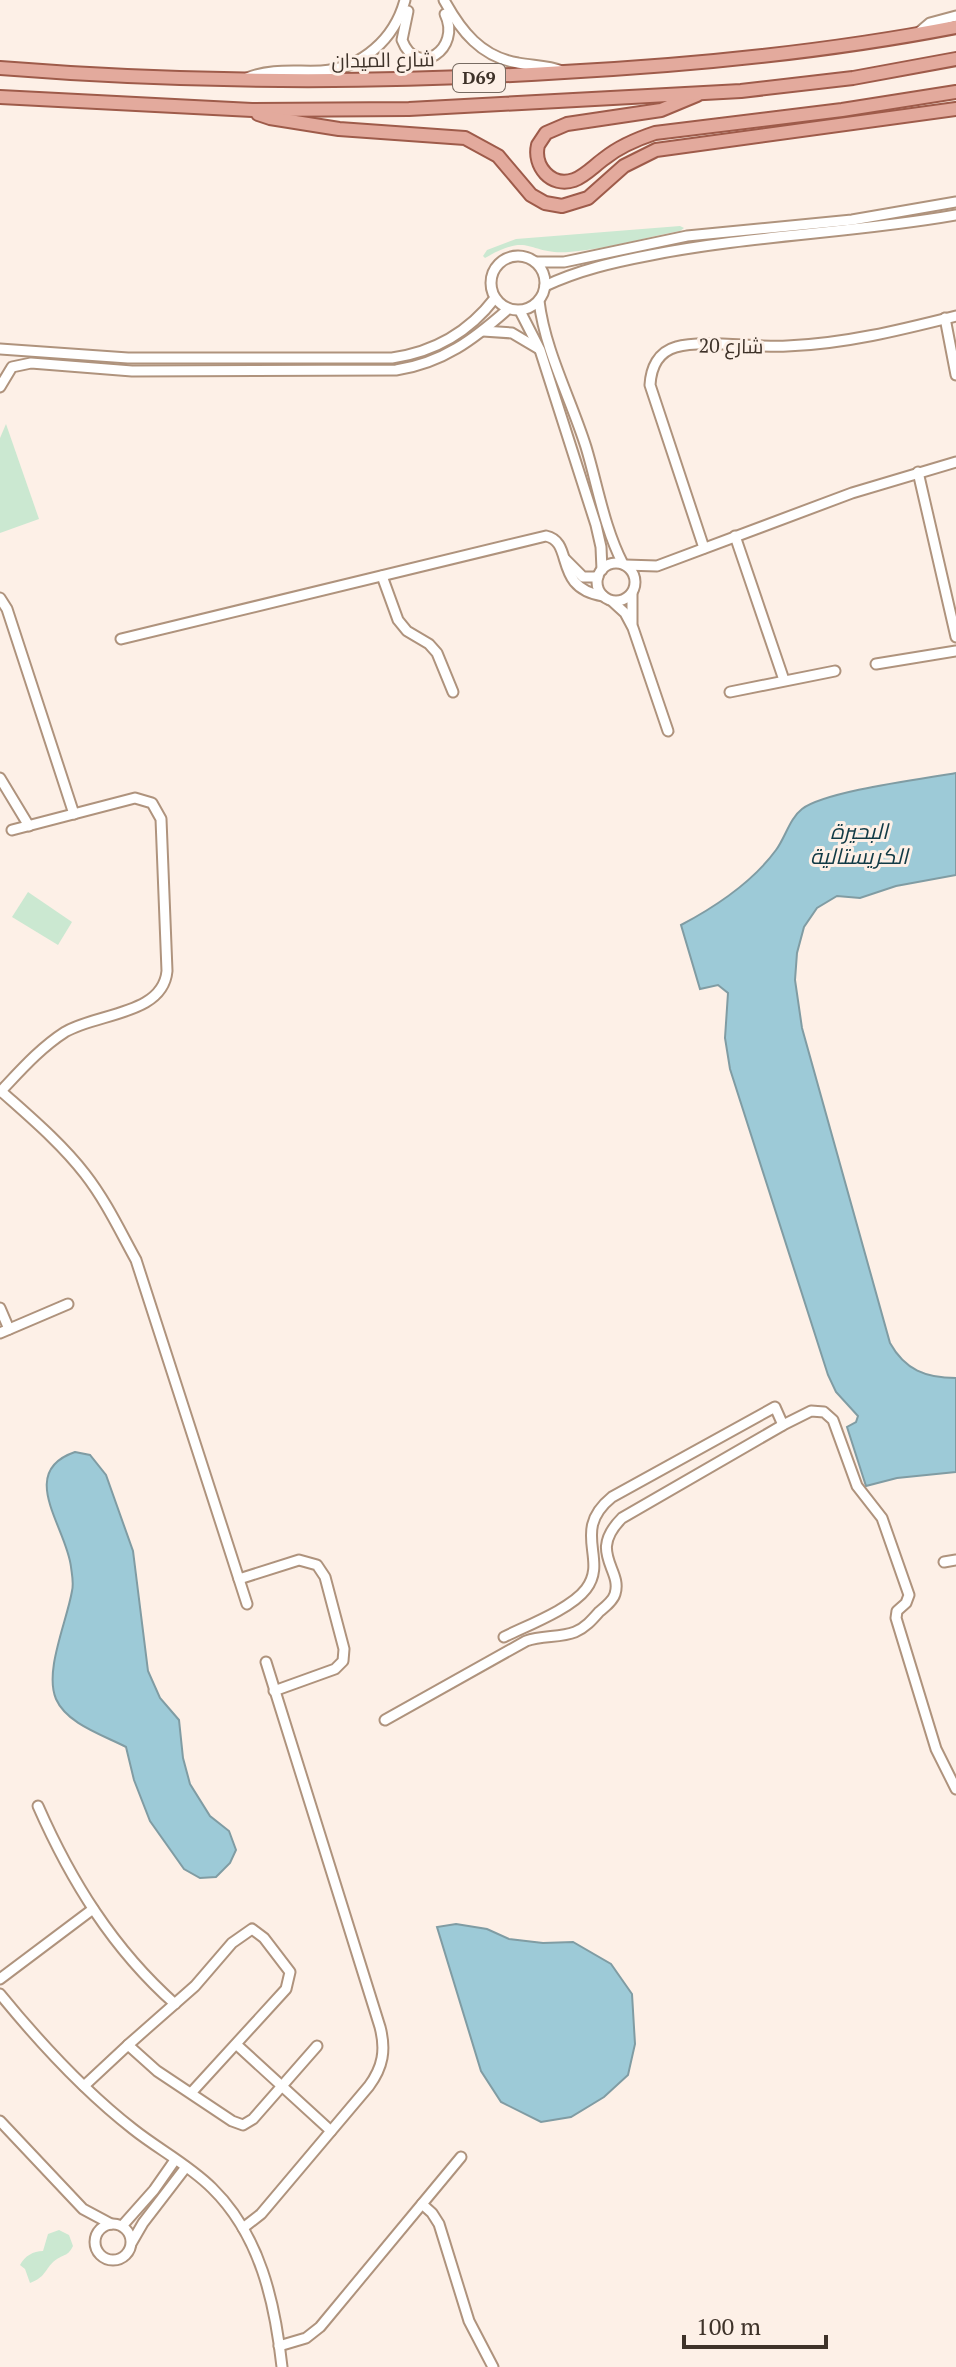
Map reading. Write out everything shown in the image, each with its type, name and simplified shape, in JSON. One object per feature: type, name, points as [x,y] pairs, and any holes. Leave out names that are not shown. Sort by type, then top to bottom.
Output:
[{"type":"main road","name":"شارع الميدان","points":[[0,68],[242,80],[383,81],[725,61],[956,27]]},
{"type":"main road","name":"D69","points":[[0,97],[252,110],[409,109],[700,93],[853,78],[956,59]]},
{"type":"main road","points":[[700,93],[661,110],[552,129],[538,145],[538,163],[549,177],[567,182],[579,178],[629,142],[655,133],[842,110],[956,92]]},
{"type":"main road","points":[[252,110],[270,118],[339,129],[465,138],[498,156],[531,195],[545,203],[562,206],[588,198],[624,166],[656,150],[956,109]]},
{"type":"street","points":[[406,0],[409,9],[402,40],[410,54],[425,58],[439,53],[450,34],[442,0]]},
{"type":"street","points":[[242,80],[271,71],[322,71],[354,62],[387,36],[406,0]]},
{"type":"street","points":[[442,0],[467,37],[490,54],[517,63],[565,72]]},
{"type":"street","points":[[916,35],[923,26],[956,16]]},
{"type":"street","points":[[536,262],[542,271],[545,286],[539,301],[520,311],[508,309],[495,298],[491,281],[498,265],[508,258],[519,256],[536,262],[564,262],[687,236],[852,220],[956,202]]},
{"type":"street","points":[[545,286],[586,269],[677,250],[760,238],[912,223],[956,215]]},
{"type":"street","points":[[0,349],[128,358],[392,358],[425,351],[452,338],[473,323],[495,298]]},
{"type":"street","points":[[539,301],[609,533],[624,565],[632,572],[633,628]]},
{"type":"street","points":[[0,387],[12,367],[31,363],[141,371],[396,370],[436,360],[461,348],[508,309]]},
{"type":"street","points":[[520,311],[540,350],[599,536],[598,589],[603,596]]},
{"type":"street","points":[[951,317],[956,375]]},
{"type":"street","name":"شارع 20","points":[[704,548],[652,393],[653,368],[662,354],[678,346],[782,347],[840,342],[951,317]]},
{"type":"street","points":[[483,331],[512,333],[540,350]]},
{"type":"street","points":[[572,451],[585,446]]},
{"type":"street","points":[[565,559],[583,577],[600,573],[612,564],[657,566],[822,503],[956,462]]},
{"type":"street","points":[[918,472],[956,637]]},
{"type":"street","points":[[121,639],[546,536],[557,540],[566,570],[576,585],[603,596],[625,613],[668,731]]},
{"type":"street","points":[[735,536],[784,680]]},
{"type":"street","points":[[613,602],[624,600],[657,566]]},
{"type":"street","points":[[382,576],[398,620],[407,631],[429,644],[437,653],[453,692]]},
{"type":"street","points":[[0,598],[7,609],[74,814]]},
{"type":"street","points":[[876,664],[956,651]]},
{"type":"street","points":[[730,692],[835,671]]},
{"type":"street","points":[[0,778],[29,826]]},
{"type":"street","points":[[12,830],[135,798],[148,801],[158,810],[161,819],[167,977],[159,993],[150,1001],[83,1023],[58,1037],[0,1092],[53,1138],[86,1175],[136,1260],[247,1604]]},
{"type":"street","points":[[0,1308],[4,1331],[68,1304]]},
{"type":"street","points":[[504,1637],[571,1602],[587,1588],[594,1568],[591,1526],[601,1506],[612,1497],[775,1407],[783,1425]]},
{"type":"street","points":[[385,1720],[526,1641],[568,1634],[583,1628],[612,1600],[615,1593],[616,1585],[607,1561],[606,1548],[617,1523],[783,1425],[811,1411],[824,1412],[836,1426],[857,1486],[882,1518],[909,1593],[908,1601],[897,1611],[896,1618],[936,1749],[956,1789]]},
{"type":"street","points":[[239,1579],[304,1560],[317,1565],[325,1577],[344,1649],[343,1661],[335,1669],[274,1691]]},
{"type":"street","points":[[944,1562],[956,1560]]},
{"type":"street","points":[[243,2228],[261,2214],[377,2076],[384,2052],[383,2039],[266,1662]]},
{"type":"street","points":[[38,1806],[63,1859],[93,1909],[147,1979],[175,2004]]},
{"type":"street","points":[[0,1979],[93,1909]]},
{"type":"street","points":[[84,2086],[195,1986],[232,1943],[252,1929],[264,1938],[290,1972],[286,1989],[191,2093]]},
{"type":"street","points":[[0,1994],[84,2086],[133,2130],[211,2187],[243,2228],[266,2281],[282,2367]]},
{"type":"street","points":[[128,2045],[157,2071],[232,2121],[243,2125],[253,2119],[317,2046]]},
{"type":"street","points":[[237,2045],[331,2131]]},
{"type":"street","points":[[0,2121],[83,2209],[129,2233],[131,2242]]},
{"type":"street","points":[[279,2346],[301,2340],[320,2327],[461,2157]]},
{"type":"street","points":[[96,2241],[99,2232],[116,2225],[154,2190],[175,2160]]},
{"type":"street","points":[[83,2209],[100,2254],[113,2260],[126,2255],[131,2242],[186,2167]]},
{"type":"street","points":[[154,2190],[163,2197]]},
{"type":"street","points":[[422,2204],[439,2224],[469,2321],[493,2367]]},
{"type":"green space","points":[[684,228],[680,231],[597,248],[555,252],[521,245],[500,250],[485,258],[483,256],[487,250],[516,239]]},
{"type":"green space","points":[[6,424],[39,519],[0,533],[0,438]]},
{"type":"green space","points":[[28,892],[72,922],[58,945],[12,917]]},
{"type":"green space","points":[[59,2230],[69,2235],[73,2246],[53,2262],[40,2278],[30,2283],[25,2269],[20,2265],[30,2255],[43,2251],[48,2234]]},
{"type":"water","name":"البحيرة الكريستالية","points":[[956,773],[956,875],[896,886],[860,898],[837,896],[817,908],[804,927],[797,953],[795,980],[802,1028],[890,1343],[902,1360],[917,1371],[956,1378],[956,1472],[897,1478],[866,1486],[847,1427],[856,1422],[858,1416],[836,1392],[828,1375],[730,1069],[725,1038],[728,993],[718,985],[700,989],[681,925],[720,902],[756,873],[776,850],[802,809],[852,791]]},
{"type":"water","points":[[75,1452],[90,1455],[106,1475],[133,1551],[148,1671],[160,1698],[179,1720],[183,1758],[190,1784],[210,1816],[229,1831],[236,1850],[230,1863],[216,1877],[200,1878],[184,1869],[150,1821],[134,1780],[126,1747],[77,1722],[56,1699],[53,1688],[54,1660],[73,1582],[68,1552],[49,1502],[47,1487],[49,1473],[58,1461]]},
{"type":"water","points":[[456,1924],[487,1929],[509,1939],[543,1943],[573,1942],[611,1964],[632,1994],[635,2044],[628,2075],[604,2097],[571,2117],[541,2122],[501,2102],[481,2071],[437,1927]]}]
